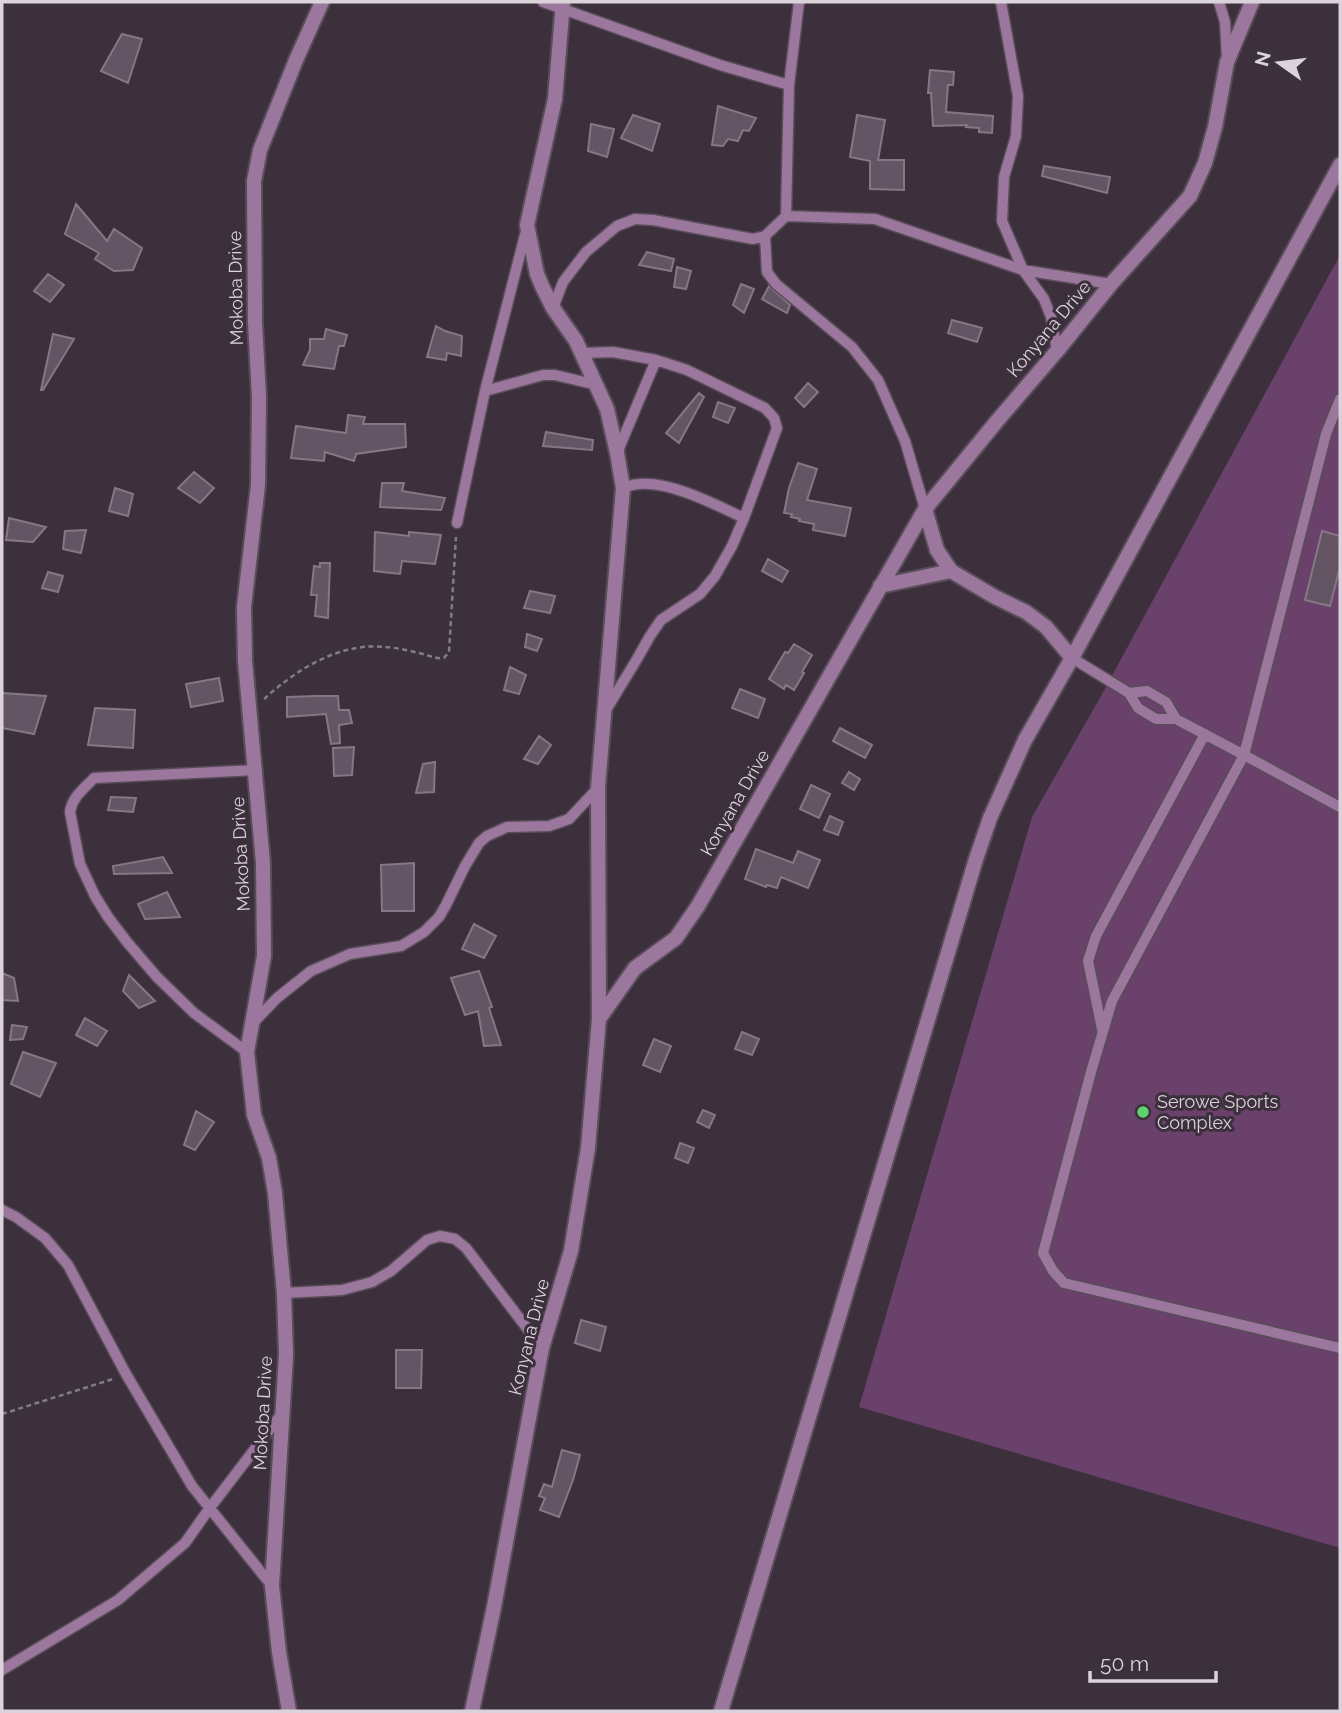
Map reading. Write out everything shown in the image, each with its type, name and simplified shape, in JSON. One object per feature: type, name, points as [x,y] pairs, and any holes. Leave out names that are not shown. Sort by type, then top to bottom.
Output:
[{"type":"street","name":"Mokoba Drive","points":[[289,1711],[272,1586],[286,1355],[284,1293],[275,1194],[269,1158],[254,1115],[247,1052],[264,956],[263,863],[244,661],[244,607],[258,485],[259,397],[255,322],[254,181],[260,150],[322,2]]},
{"type":"street","name":"Konyana Drive","points":[[472,1711],[542,1348],[571,1251],[588,1148],[599,1019],[635,968],[676,938],[698,906],[925,509],[1111,284],[1190,196],[1205,163],[1215,127],[1227,62],[1252,2]]},
{"type":"street","points":[[563,6],[555,99],[527,225],[537,274],[553,308],[583,353],[607,409],[624,488],[598,787],[599,1019]]},
{"type":"street","points":[[721,1711],[990,818],[1025,740],[1340,166]]},
{"type":"street","points":[[925,509],[937,550],[951,571],[1026,612],[1046,627],[1072,658]]},
{"type":"street","points":[[880,586],[951,571]]},
{"type":"lane","points":[[543,2],[563,6],[720,65],[789,85]]},
{"type":"lane","points":[[553,308],[563,282],[586,252],[617,226],[635,219],[653,220],[753,239],[765,236],[786,216],[789,85],[799,2]]},
{"type":"lane","points":[[1002,2],[1018,96],[1016,136],[1004,177],[1002,221],[1023,270],[1044,299],[1051,317],[1057,351]]},
{"type":"lane","points":[[1219,2],[1225,22],[1227,62]]},
{"type":"lane","points":[[786,216],[875,219],[1023,270],[1111,284]]},
{"type":"lane","points":[[457,523],[485,391],[527,225]]},
{"type":"lane","points":[[765,236],[767,272],[776,284],[852,347],[878,380],[905,441],[925,509]]},
{"type":"lane","points":[[583,353],[613,352],[687,369],[765,408],[774,418],[776,428],[744,517],[715,576],[700,594],[661,620],[604,713]]},
{"type":"lane","points":[[617,453],[656,360]]},
{"type":"lane","points":[[485,391],[543,375],[555,375],[597,386]]},
{"type":"lane","points":[[1340,399],[1326,435],[1244,755],[1112,1001],[1043,1253],[1053,1271],[1065,1283],[1340,1348]]},
{"type":"lane","points":[[624,488],[638,484],[657,484],[710,501],[744,517]]},
{"type":"lane","points":[[1072,658],[1129,693],[1138,708],[1156,719],[1176,719],[1340,807]]},
{"type":"lane","points":[[1129,693],[1147,691],[1157,696],[1166,702],[1176,719]]},
{"type":"lane","points":[[1102,1033],[1088,961],[1096,936],[1205,734]]},
{"type":"lane","points":[[247,1052],[194,1013],[157,977],[108,917],[94,896],[80,864],[70,812],[75,797],[94,778],[256,771]]},
{"type":"lane","points":[[251,1024],[277,998],[311,971],[350,954],[401,946],[424,932],[439,917],[479,843],[487,836],[507,827],[549,826],[569,819],[598,787]]},
{"type":"lane","points":[[2,1210],[45,1238],[68,1265],[126,1374],[191,1486],[272,1586]]},
{"type":"lane","points":[[284,1293],[342,1290],[372,1282],[391,1271],[427,1240],[440,1236],[455,1239],[466,1248],[542,1348]]},
{"type":"lane","points":[[2,1670],[118,1600],[185,1543],[283,1411]]},
{"type":"path","points":[[249,713],[296,674],[320,660],[350,648],[385,647],[436,659],[444,658],[449,652],[457,523]]},
{"type":"path","points":[[2,1414],[126,1374]]},
{"type":"shaded area","name":"Serowe Sports Complex","points":[[1340,255],[1340,1548],[859,1407],[1032,817],[1101,696]]},
{"type":"building","points":[[122,34],[142,39],[128,83],[101,71]]},
{"type":"building","points":[[930,70],[954,72],[953,85],[948,85],[946,112],[993,116],[992,133],[979,132],[979,128],[966,127],[967,125],[933,126],[931,93],[928,93]]},
{"type":"building","points":[[718,106],[756,118],[749,131],[743,130],[738,141],[728,139],[723,146],[712,145]]},
{"type":"building","points":[[633,115],[660,124],[652,151],[621,138]]},
{"type":"building","points":[[857,115],[885,120],[878,160],[904,160],[904,190],[870,189],[870,161],[850,157]]},
{"type":"building","points":[[591,124],[614,129],[607,157],[588,151]]},
{"type":"building","points":[[1044,166],[1110,177],[1107,193],[1042,176]]},
{"type":"building","points":[[76,204],[107,241],[114,229],[142,248],[133,270],[114,271],[95,259],[99,253],[65,234]]},
{"type":"building","points":[[647,252],[674,259],[671,271],[639,265]]},
{"type":"building","points":[[677,267],[691,271],[686,289],[674,287]]},
{"type":"building","points":[[48,274],[64,285],[50,302],[34,291]]},
{"type":"building","points":[[741,284],[754,289],[744,313],[733,305]]},
{"type":"building","points":[[769,286],[790,305],[787,313],[762,299]]},
{"type":"building","points":[[952,320],[982,328],[977,342],[948,333]]},
{"type":"building","points":[[436,326],[462,336],[461,356],[447,353],[446,360],[427,357]]},
{"type":"building","points":[[326,329],[347,335],[344,346],[339,346],[334,369],[303,365],[310,350],[310,339],[324,339]]},
{"type":"building","points":[[53,334],[74,339],[41,390]]},
{"type":"building","points":[[808,383],[818,392],[804,407],[795,398]]},
{"type":"building","points":[[699,393],[704,397],[679,443],[666,433]]},
{"type":"building","points":[[718,402],[735,408],[728,423],[713,417]]},
{"type":"building","points":[[348,415],[365,417],[363,424],[405,424],[406,447],[356,454],[354,461],[325,452],[324,461],[291,458],[296,426],[346,433]]},
{"type":"building","points":[[546,432],[593,440],[592,450],[543,446]]},
{"type":"building","points":[[798,463],[817,469],[807,500],[851,508],[845,536],[813,530],[814,524],[799,521],[800,519],[791,517],[792,514],[784,513]]},
{"type":"building","points":[[194,472],[214,488],[200,503],[178,488]]},
{"type":"building","points":[[382,483],[404,483],[402,491],[445,498],[441,510],[380,507]]},
{"type":"building","points":[[115,488],[133,494],[128,516],[109,511]]},
{"type":"building","points":[[9,518],[46,527],[33,542],[6,540]]},
{"type":"building","points":[[86,530],[81,553],[63,549],[65,531]]},
{"type":"building","points":[[1322,531],[1340,536],[1340,567],[1330,606],[1305,600]]},
{"type":"building","points":[[375,532],[409,536],[409,532],[441,535],[435,564],[402,561],[400,574],[374,571]]},
{"type":"building","points":[[768,559],[788,571],[782,582],[762,571]]},
{"type":"building","points":[[320,563],[330,563],[328,618],[315,616],[317,595],[311,595],[314,566],[320,567]]},
{"type":"building","points":[[48,572],[63,576],[58,592],[42,588]]},
{"type":"building","points":[[530,591],[555,596],[550,613],[524,608]]},
{"type":"building","points":[[527,634],[542,639],[537,651],[525,647]]},
{"type":"building","points":[[794,644],[812,655],[794,690],[786,685],[784,689],[769,679],[785,652],[788,653]]},
{"type":"building","points":[[510,667],[526,675],[519,694],[504,690]]},
{"type":"building","points":[[219,678],[223,701],[191,707],[186,684]]},
{"type":"building","points":[[740,689],[765,699],[758,718],[732,708]]},
{"type":"building","points":[[2,693],[46,696],[34,734],[2,728]]},
{"type":"building","points":[[338,696],[339,710],[349,710],[352,723],[339,725],[340,743],[331,744],[326,714],[287,717],[287,697]]},
{"type":"building","points":[[95,708],[135,710],[133,748],[88,745]]},
{"type":"building","points":[[840,728],[872,745],[865,758],[833,741]]},
{"type":"building","points":[[539,736],[551,745],[538,764],[524,759]]},
{"type":"building","points":[[354,747],[352,775],[334,776],[333,748]]},
{"type":"building","points":[[435,762],[434,792],[416,793],[423,764]]},
{"type":"building","points":[[849,772],[860,779],[854,790],[842,783]]},
{"type":"building","points":[[811,785],[830,794],[819,818],[800,809]]},
{"type":"building","points":[[111,797],[136,798],[133,812],[108,810]]},
{"type":"building","points":[[830,816],[843,822],[838,835],[824,830]]},
{"type":"building","points":[[756,849],[793,863],[798,851],[820,860],[808,888],[781,877],[777,888],[745,879]]},
{"type":"building","points":[[163,857],[172,873],[114,874],[113,866]]},
{"type":"building","points":[[414,863],[414,911],[382,911],[381,865]]},
{"type":"building","points":[[167,892],[180,917],[145,919],[138,904]]},
{"type":"building","points":[[474,924],[496,936],[484,958],[462,949]]},
{"type":"building","points":[[479,971],[492,1007],[489,1008],[501,1045],[484,1046],[478,1011],[465,1015],[451,978]]},
{"type":"building","points":[[2,973],[14,978],[18,1001],[2,1000]]},
{"type":"building","points":[[129,975],[155,1001],[139,1008],[123,991]]},
{"type":"building","points":[[85,1018],[107,1031],[97,1046],[76,1035]]},
{"type":"building","points":[[12,1025],[27,1027],[23,1039],[10,1040]]},
{"type":"building","points":[[742,1032],[759,1039],[752,1055],[735,1049]]},
{"type":"building","points":[[654,1039],[671,1046],[660,1072],[643,1065]]},
{"type":"building","points":[[23,1052],[56,1063],[40,1097],[11,1084]]},
{"type":"building","points":[[703,1110],[715,1115],[709,1128],[697,1122]]},
{"type":"building","points":[[196,1111],[214,1122],[195,1150],[184,1145]]},
{"type":"building","points":[[680,1143],[694,1148],[688,1163],[675,1158]]},
{"type":"building","points":[[581,1320],[606,1327],[600,1351],[575,1343]]},
{"type":"building","points":[[396,1350],[422,1350],[421,1388],[396,1388]]},
{"type":"building","points":[[562,1450],[580,1455],[559,1517],[540,1510],[545,1498],[539,1496],[544,1484],[552,1487]]},
{"type":"place","name":"Serowe Sports Complex","points":[[1143,1112]]}]
